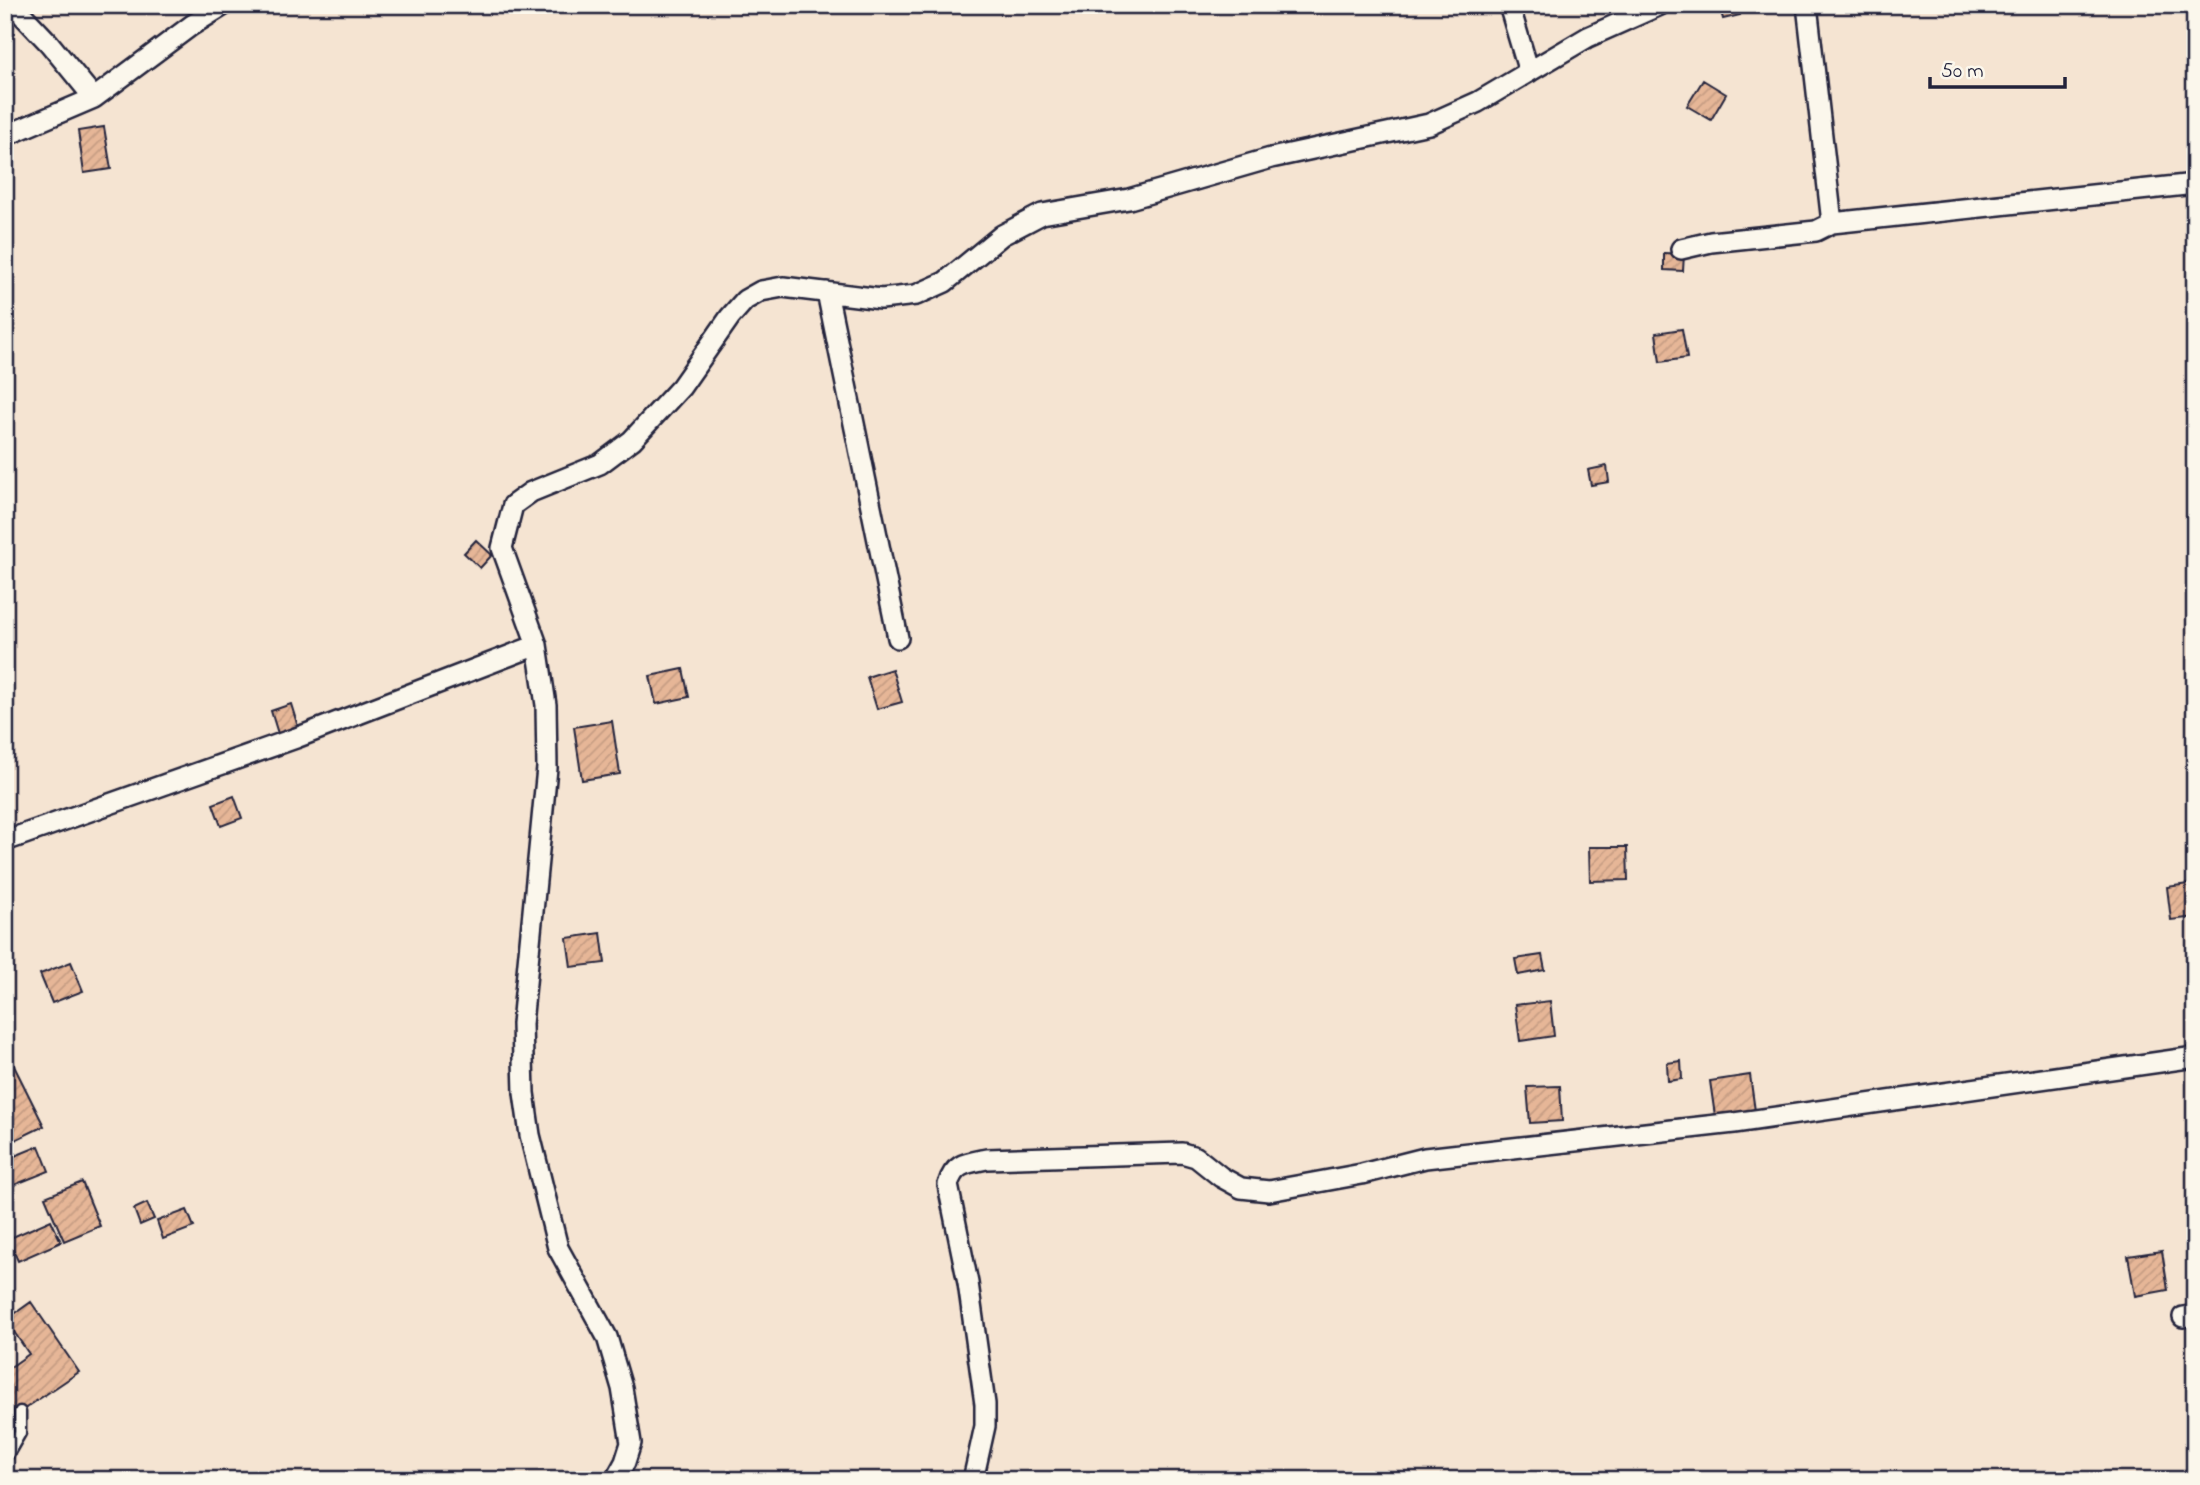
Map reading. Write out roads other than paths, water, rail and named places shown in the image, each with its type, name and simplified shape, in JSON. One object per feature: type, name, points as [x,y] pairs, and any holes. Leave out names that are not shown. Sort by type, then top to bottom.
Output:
[{"type":"street","points":[[13,5],[49,43],[94,99]]},
{"type":"street","points":[[5,136],[94,99],[192,25],[224,5]]},
{"type":"street","points":[[1509,5],[1529,72]]},
{"type":"street","points":[[615,1480],[631,1443],[622,1388],[607,1337],[558,1248],[530,1135],[524,1093],[522,1024],[547,768],[546,705],[537,645],[502,548],[513,505],[531,492],[600,464],[632,440],[681,387],[730,317],[745,300],[761,291],[783,287],[881,299],[916,295],[945,282],[1002,235],[1042,214],[1129,199],[1271,158],[1429,124],[1478,102],[1588,37],[1660,5]]},
{"type":"street","points":[[1807,5],[1832,223]]},
{"type":"street","points":[[1681,249],[1711,242],[1816,231],[1832,223],[2195,184]]},
{"type":"street","points":[[827,292],[898,638]]},
{"type":"street","points":[[5,841],[296,738],[537,645]]},
{"type":"street","points":[[973,1480],[985,1426],[985,1404],[968,1283],[948,1185],[951,1174],[962,1165],[987,1159],[1182,1153],[1196,1157],[1221,1177],[1241,1188],[1269,1191],[1362,1174],[1424,1158],[1734,1123],[2195,1057]]},
{"type":"lane","points":[[5,1459],[20,1433],[20,1412]]}]
